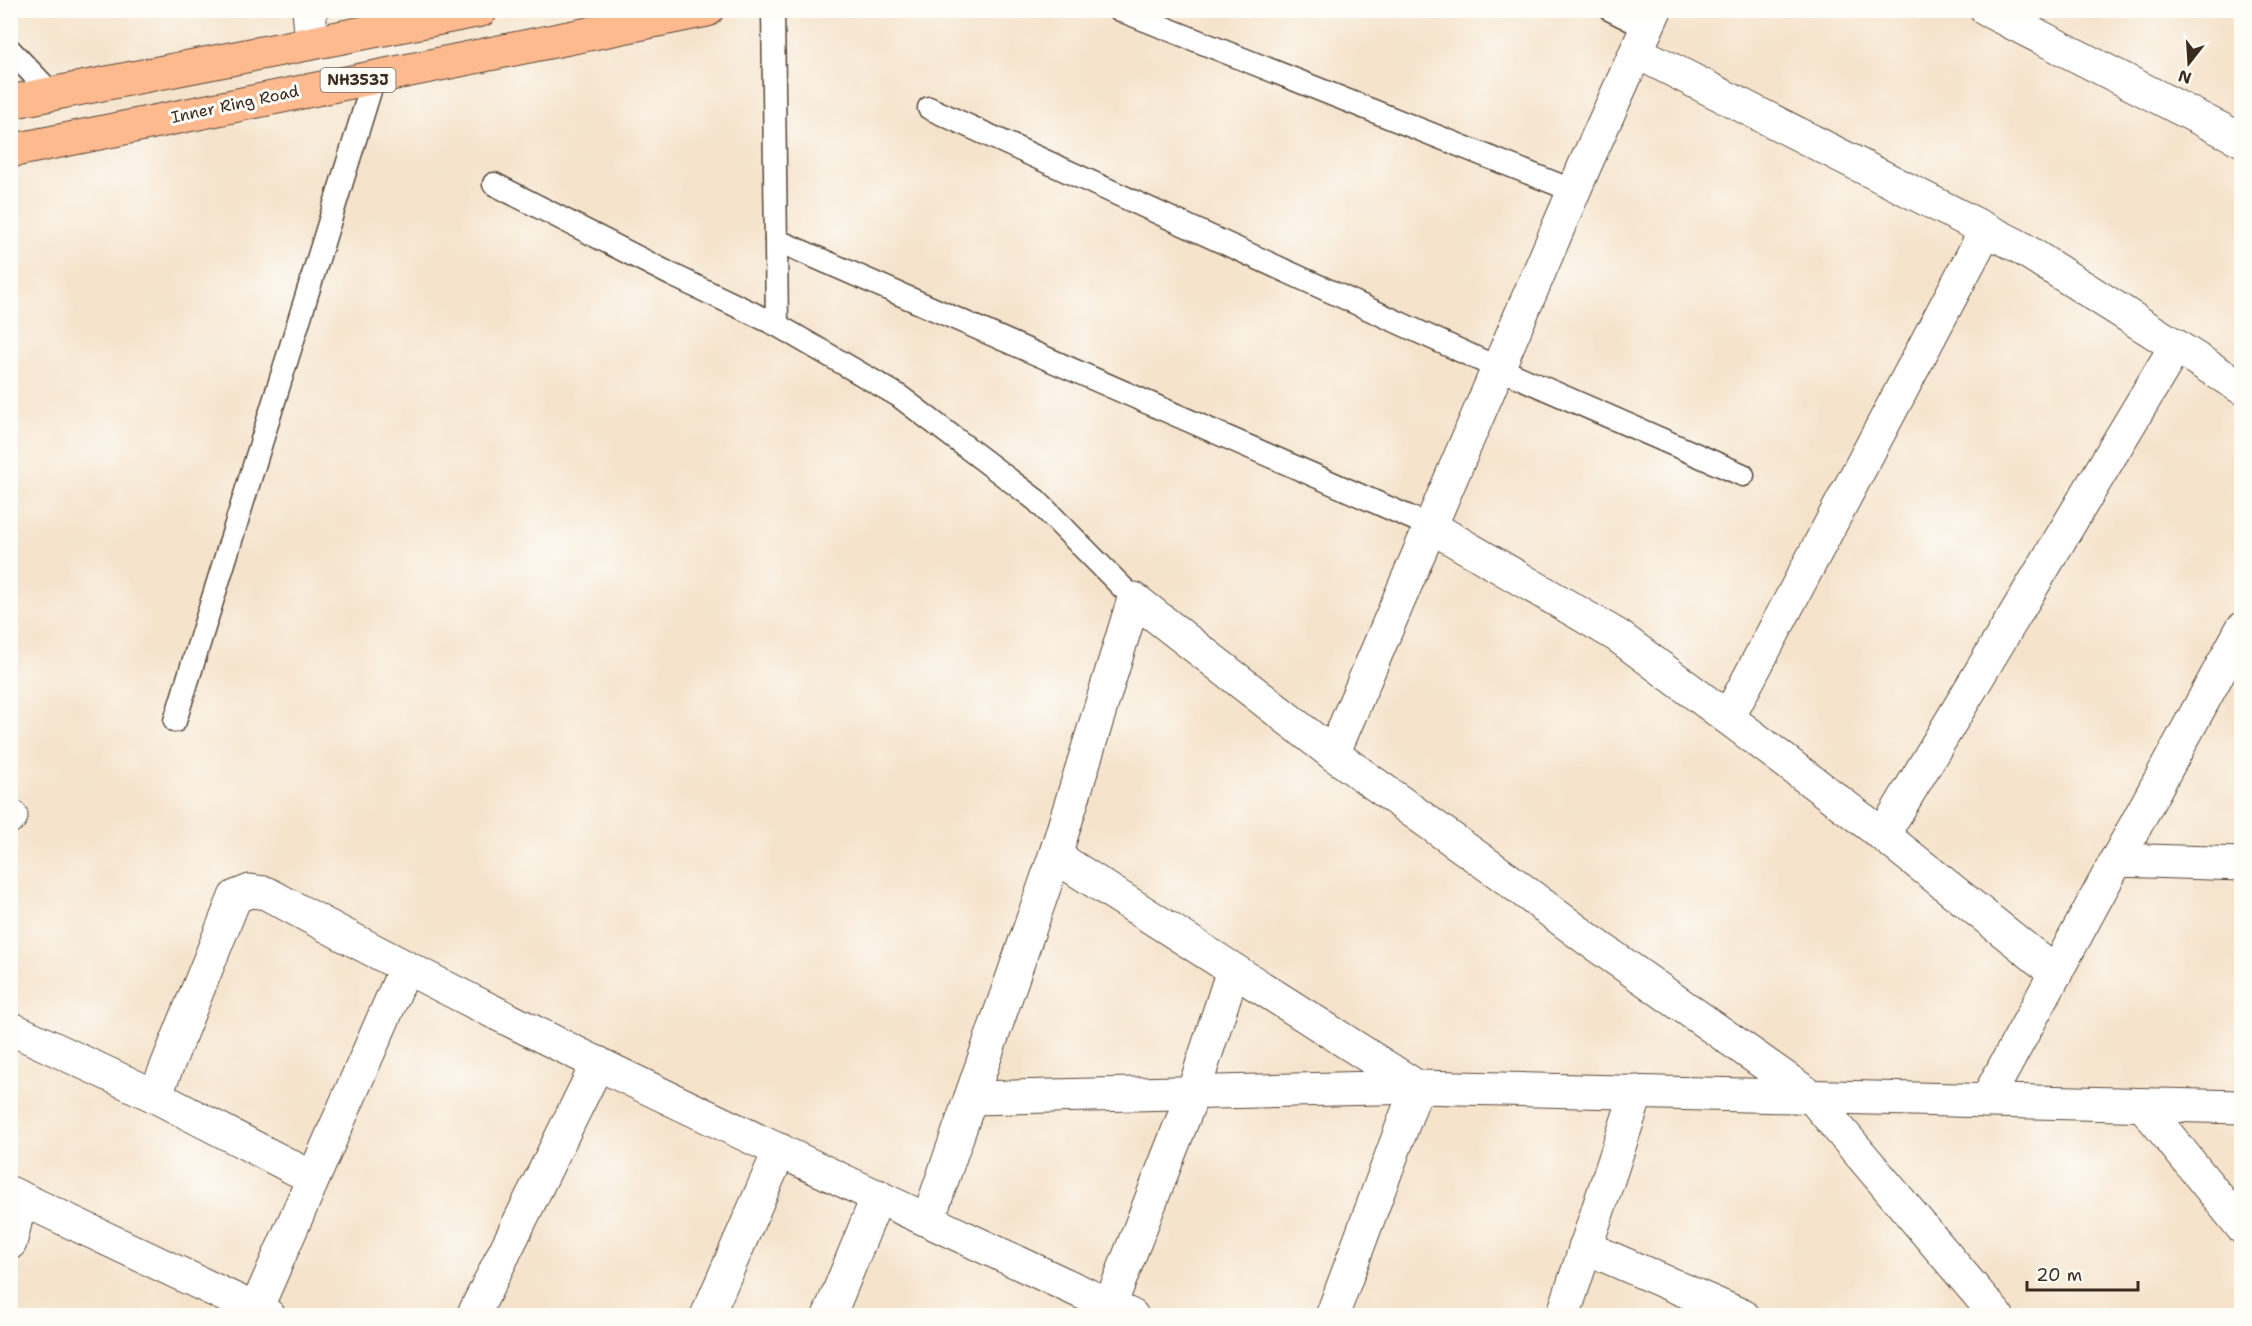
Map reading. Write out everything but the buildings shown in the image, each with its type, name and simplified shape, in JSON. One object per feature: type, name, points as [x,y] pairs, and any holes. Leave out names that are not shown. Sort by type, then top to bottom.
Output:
[{"type":"highway","points":[[10,102],[312,43],[431,15],[481,10]]},
{"type":"highway","name":"Inner Ring Road","points":[[10,151],[706,10]]},
{"type":"street","points":[[309,10],[312,43]]},
{"type":"street","points":[[1987,10],[2241,140]]},
{"type":"street","points":[[1333,754],[1574,191],[1646,30],[1986,230],[2018,246],[2241,388]]},
{"type":"street","points":[[1728,718],[1986,230]]},
{"type":"street","points":[[1883,836],[2176,346]]},
{"type":"street","points":[[1430,526],[1618,636],[1883,836],[2056,973]]},
{"type":"street","points":[[928,1220],[1055,856],[1134,599],[1333,754],[1509,880],[1588,940],[1812,1097],[1996,1315]]},
{"type":"street","points":[[1986,1101],[2241,628]]},
{"type":"street","points":[[1055,856],[1417,1087]]},
{"type":"street","points":[[2116,860],[2241,864]]},
{"type":"street","points":[[154,1096],[235,897],[250,891],[266,893],[405,969],[780,1150],[1121,1310],[1233,970]]},
{"type":"street","points":[[10,1243],[16,1195],[262,1312],[313,1178],[405,969]]},
{"type":"street","points":[[10,1028],[154,1096],[313,1178]]},
{"type":"street","points":[[473,1316],[598,1063]]},
{"type":"street","points":[[972,1098],[1417,1087],[2241,1107]]},
{"type":"street","points":[[1332,1316],[1417,1087]]},
{"type":"street","points":[[1563,1316],[1637,1092]]},
{"type":"street","points":[[2143,1105],[2241,1227]]},
{"type":"street","points":[[707,1316],[780,1150]]},
{"type":"street","points":[[829,1316],[878,1196]]},
{"type":"street","points":[[1585,1247],[1743,1316]]},
{"type":"lane","points":[[773,10],[777,325]]},
{"type":"lane","points":[[1120,10],[1574,191]]},
{"type":"lane","points":[[1611,10],[1646,30]]},
{"type":"lane","points":[[10,50],[51,94]]},
{"type":"lane","points":[[175,721],[374,78]]},
{"type":"lane","points":[[929,108],[1498,368],[1743,475]]},
{"type":"lane","points":[[494,184],[672,275],[777,325],[899,396],[1027,493],[1134,599]]},
{"type":"lane","points":[[776,240],[1430,526]]}]
